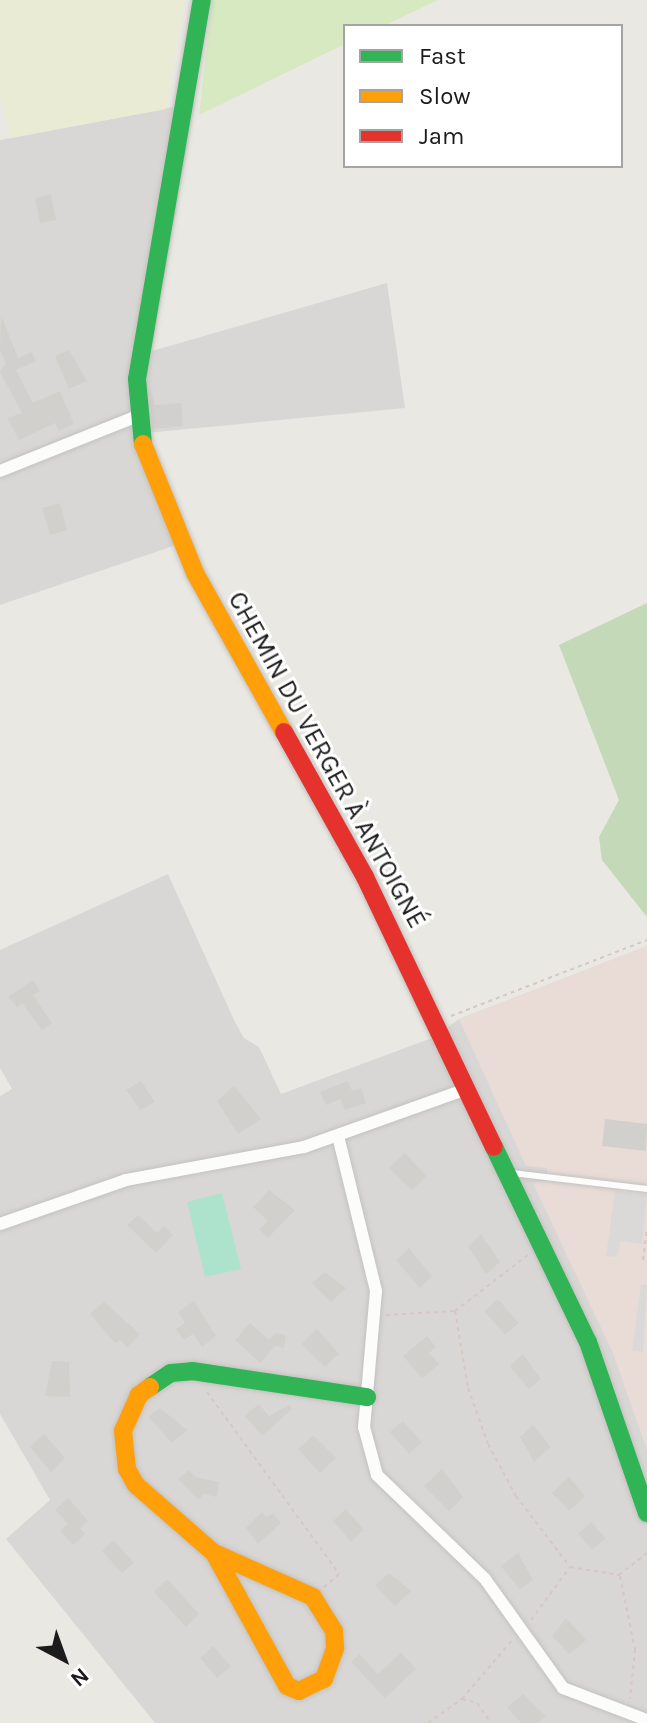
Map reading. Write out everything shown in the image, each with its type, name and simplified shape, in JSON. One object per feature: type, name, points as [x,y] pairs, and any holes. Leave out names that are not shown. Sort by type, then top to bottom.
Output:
[{"type":"street","name":"CHEMIN DU VERGER À ANTOIGNÉ","points":[[202,0],[137,379],[135,417],[195,573],[244,668],[346,841],[588,1342],[647,1513]]},
{"type":"street","points":[[0,471],[135,417]]},
{"type":"street","points":[[0,1224],[126,1180],[246,1161],[338,1136],[467,1089]]},
{"type":"street","points":[[338,1136],[371,1265],[377,1315],[367,1397],[366,1444],[386,1488],[468,1560],[563,1688],[647,1720]]},
{"type":"street","points":[[214,1553],[255,1567],[313,1597],[327,1614],[335,1648],[324,1679],[299,1691],[278,1672],[214,1553],[136,1485],[123,1449],[123,1431],[139,1395],[171,1373],[192,1371],[367,1397]]},
{"type":"lane","points":[[506,1173],[647,1189]]},
{"type":"path","points":[[435,1022],[647,940]]},
{"type":"path","points":[[643,1260],[647,1229]]},
{"type":"path","points":[[377,1315],[455,1311],[541,1243]]},
{"type":"path","points":[[455,1311],[468,1388],[488,1444],[516,1496],[570,1567],[619,1575],[647,1553]]},
{"type":"path","points":[[192,1371],[339,1574],[313,1597]]},
{"type":"path","points":[[428,1723],[462,1699],[467,1687],[522,1630],[570,1567]]},
{"type":"path","points":[[619,1575],[635,1649],[627,1712]]},
{"type":"path","points":[[462,1699],[477,1703],[491,1723]]},
{"type":"shaded area","points":[[195,103],[152,351],[387,283],[405,408],[146,433],[188,541],[0,605],[0,140]]},
{"type":"shaded area","points":[[168,874],[234,1020],[244,1038],[259,1047],[281,1094],[432,1038],[459,1019],[647,946],[647,1723],[155,1723],[6,1539],[50,1500],[0,1414],[0,1096],[12,1089],[0,1068],[0,950]]},
{"type":"shaded area","points":[[647,946],[647,1450],[613,1353],[533,1183],[547,1181],[547,1168],[526,1166],[459,1019]]},
{"type":"shaded area","points":[[615,1191],[647,1195],[642,1244],[621,1241],[617,1257],[606,1256]]},
{"type":"shaded area","points":[[641,1284],[647,1285],[643,1352],[632,1351]]},
{"type":"green space","points":[[0,0],[184,0],[166,109],[11,138],[0,95]]},
{"type":"green space","points":[[212,0],[438,0],[387,24],[343,24],[343,45],[199,115]]},
{"type":"green space","points":[[647,603],[647,917],[602,860],[599,837],[619,800],[559,645]]},
{"type":"green space","points":[[222,1193],[241,1269],[205,1277],[187,1202]]},
{"type":"building","points":[[51,194],[56,220],[40,223],[35,198]]},
{"type":"building","points":[[1,315],[18,358],[32,352],[36,361],[16,370],[33,403],[60,391],[74,424],[59,431],[55,423],[19,440],[7,418],[22,413],[0,372],[6,363],[0,350]]},
{"type":"building","points":[[69,350],[87,381],[69,389],[55,356]]},
{"type":"building","points":[[150,388],[155,405],[181,403],[183,426],[152,429]]},
{"type":"building","points":[[60,503],[67,530],[50,535],[42,508]]},
{"type":"building","points":[[33,980],[40,991],[33,995],[52,1023],[42,1030],[22,1003],[17,1007],[8,997]]},
{"type":"building","points":[[141,1081],[155,1102],[140,1110],[126,1090]]},
{"type":"building","points":[[348,1081],[352,1091],[361,1088],[366,1103],[345,1110],[341,1099],[326,1105],[320,1092]]},
{"type":"building","points":[[234,1086],[261,1119],[238,1134],[217,1101]]},
{"type":"building","points":[[605,1119],[647,1124],[646,1151],[602,1146]]},
{"type":"building","points":[[405,1153],[426,1176],[412,1190],[389,1168]]},
{"type":"building","points":[[269,1190],[295,1210],[268,1238],[259,1229],[268,1221],[253,1207]]},
{"type":"building","points":[[138,1215],[157,1233],[164,1226],[173,1235],[156,1253],[127,1225]]},
{"type":"building","points":[[481,1234],[500,1262],[486,1274],[468,1246]]},
{"type":"building","points":[[409,1248],[432,1276],[420,1288],[396,1260]]},
{"type":"building","points":[[325,1272],[346,1288],[331,1302],[312,1283]]},
{"type":"building","points":[[498,1299],[519,1323],[505,1335],[484,1311]]},
{"type":"building","points":[[194,1301],[216,1336],[202,1347],[193,1334],[184,1340],[176,1329],[185,1323],[178,1312]]},
{"type":"building","points":[[104,1302],[140,1334],[127,1347],[120,1340],[115,1343],[90,1314]]},
{"type":"building","points":[[250,1323],[269,1340],[275,1333],[286,1335],[284,1348],[275,1346],[260,1363],[235,1340]]},
{"type":"building","points":[[317,1329],[339,1354],[325,1367],[302,1344]]},
{"type":"building","points":[[427,1336],[436,1347],[429,1353],[439,1364],[422,1378],[403,1356]]},
{"type":"building","points":[[523,1354],[541,1379],[529,1389],[510,1366]]},
{"type":"building","points":[[52,1361],[69,1362],[70,1397],[45,1396]]},
{"type":"building","points":[[259,1404],[269,1416],[289,1405],[292,1409],[262,1436],[245,1416]]},
{"type":"building","points":[[160,1408],[187,1430],[172,1443],[148,1417]]},
{"type":"building","points":[[403,1421],[422,1442],[409,1454],[390,1432]]},
{"type":"building","points":[[533,1425],[551,1447],[534,1462],[520,1437]]},
{"type":"building","points":[[44,1434],[65,1458],[51,1472],[30,1447]]},
{"type":"building","points":[[313,1435],[336,1458],[320,1473],[298,1449]]},
{"type":"building","points":[[442,1469],[463,1497],[449,1511],[424,1486]]},
{"type":"building","points":[[189,1470],[196,1477],[219,1482],[217,1497],[204,1494],[198,1500],[178,1479]]},
{"type":"building","points":[[569,1477],[585,1496],[569,1511],[552,1493]]},
{"type":"building","points":[[68,1498],[88,1521],[80,1528],[85,1534],[73,1545],[60,1531],[68,1524],[55,1510]]},
{"type":"building","points":[[346,1509],[364,1530],[351,1542],[333,1521]]},
{"type":"building","points":[[262,1512],[267,1517],[273,1513],[281,1523],[258,1544],[246,1528]]},
{"type":"building","points":[[591,1522],[606,1538],[592,1550],[578,1534]]},
{"type":"building","points":[[114,1540],[134,1563],[122,1573],[102,1551]]},
{"type":"building","points":[[518,1553],[533,1580],[520,1590],[501,1566]]},
{"type":"building","points":[[389,1573],[411,1591],[395,1606],[375,1585]]},
{"type":"building","points":[[167,1579],[199,1614],[186,1627],[154,1592]]},
{"type":"building","points":[[566,1618],[586,1640],[569,1654],[552,1636]]},
{"type":"building","points":[[213,1646],[231,1666],[217,1678],[200,1658]]},
{"type":"building","points":[[401,1653],[416,1669],[385,1698],[351,1662],[359,1654],[378,1674]]},
{"type":"building","points":[[523,1694],[546,1716],[537,1723],[521,1723],[507,1707]]},
{"type":"traffic: fast","points":[[143,444],[137,379],[202,0]]},
{"type":"traffic: fast","points":[[494,1147],[588,1342],[647,1513]]},
{"type":"traffic: fast","points":[[150,1387],[171,1373],[192,1371],[367,1397]]},
{"type":"traffic: slow","points":[[143,444],[195,573],[284,732]]},
{"type":"traffic: slow","points":[[150,1387],[139,1395],[123,1431],[127,1469],[136,1485],[214,1553],[287,1686],[299,1691],[324,1679],[335,1648],[334,1631],[313,1597],[214,1553]]},
{"type":"traffic: jam","points":[[284,732],[365,877],[494,1147]]}]
